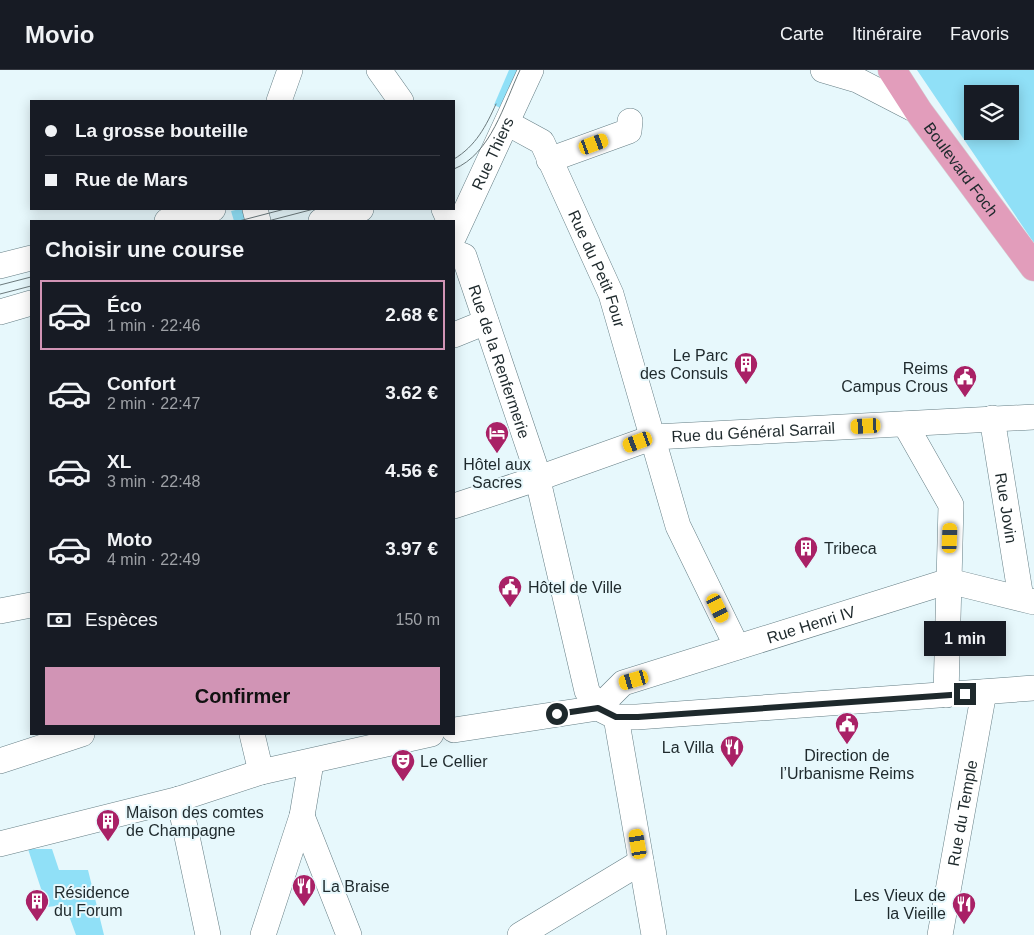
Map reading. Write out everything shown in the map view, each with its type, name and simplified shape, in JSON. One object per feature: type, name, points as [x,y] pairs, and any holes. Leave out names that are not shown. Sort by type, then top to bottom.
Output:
[{"type":"main road","name":"Boulevard Foch","points":[[892,70],[919,112],[1034,266]]},
{"type":"street","points":[[279,100],[290,70]]},
{"type":"street","points":[[379,70],[400,100]]},
{"type":"street","name":"Rue Thiers","points":[[452,220],[506,123],[531,70]]},
{"type":"street","points":[[823,70],[867,75],[919,112]]},
{"type":"street","points":[[550,160],[629,131],[630,121]]},
{"type":"street","name":"Rue du Petit Four","points":[[506,123],[542,142],[611,294],[654,437],[678,526],[738,647]]},
{"type":"street","points":[[171,220],[209,210]]},
{"type":"street","points":[[324,220],[358,210]]},
{"type":"street","name":"Rue de la Renfermerie","points":[[455,252],[464,256],[539,478],[587,691],[607,713],[641,862],[654,935]]},
{"type":"street","points":[[0,266],[30,258]]},
{"type":"street","points":[[0,312],[29,309]]},
{"type":"street","points":[[455,335],[486,322]]},
{"type":"street","name":"Rue du Général Sarrail","points":[[455,506],[654,437],[1034,417]]},
{"type":"street","name":"Rue Jovin","points":[[992,418],[1028,600]]},
{"type":"street","points":[[905,424],[952,505],[946,695]]},
{"type":"street","points":[[949,581],[1028,600]]},
{"type":"street","name":"Rue Henri IV","points":[[607,713],[623,683],[949,581]]},
{"type":"street","points":[[0,611],[30,605]]},
{"type":"street","points":[[455,730],[607,713],[946,695],[1034,688]]},
{"type":"street","name":"Rue du Temple","points":[[940,935],[984,692]]},
{"type":"street","points":[[0,761],[79,735]]},
{"type":"street","points":[[252,735],[261,772]]},
{"type":"street","points":[[0,844],[178,798],[261,772],[311,763],[428,735]]},
{"type":"street","points":[[263,935],[302,816],[311,763]]},
{"type":"street","points":[[178,798],[208,935]]},
{"type":"street","points":[[302,816],[350,935]]},
{"type":"street","points":[[520,935],[641,862]]},
{"type":"shaded area","points":[[509,70],[523,70],[505,110],[494,105]]},
{"type":"shaded area","points":[[917,70],[1034,70],[1034,243],[964,140],[1019,140],[1019,85],[964,85],[964,139]]},
{"type":"shaded area","points":[[249,210],[252,220],[234,220],[231,211]]},
{"type":"shaded area","points":[[28,849],[52,849],[59,870],[88,870],[104,935],[76,935],[65,905],[47,907]]},
{"type":"tram line","points":[[455,168],[467,162],[487,140],[495,127],[520,70]]},
{"type":"tram line","points":[[455,158],[474,142],[484,128],[496,104]]},
{"type":"tram line","points":[[243,220],[281,210]]},
{"type":"tram line","points":[[272,220],[310,210]]},
{"type":"tram line","points":[[0,285],[30,277]]},
{"type":"tram line","points":[[0,294],[30,286]]},
{"type":"place","name":"Le Parc des Consuls","points":[[746,385]]},
{"type":"place","name":"Reims Campus Crous","points":[[965,398]]},
{"type":"place","name":"Hôtel aux Sacres","points":[[497,454]]},
{"type":"place","name":"Tribeca","points":[[806,569]]},
{"type":"place","name":"Hôtel de Ville","points":[[510,608]]},
{"type":"place","name":"Direction de l’Urbanisme Reims","points":[[847,745]]},
{"type":"place","name":"La Villa","points":[[732,768]]},
{"type":"place","name":"Le Cellier","points":[[403,782]]},
{"type":"place","name":"Maison des comtes de Champagne","points":[[108,842]]},
{"type":"place","name":"La Braise","points":[[304,907]]},
{"type":"place","name":"Résidence du Forum","points":[[37,922]]},
{"type":"place","name":"Les Vieux de la Vieille","points":[[964,925]]},
{"type":"route","points":[[557,714],[598,708],[616,717],[638,717],[965,694]]}]
